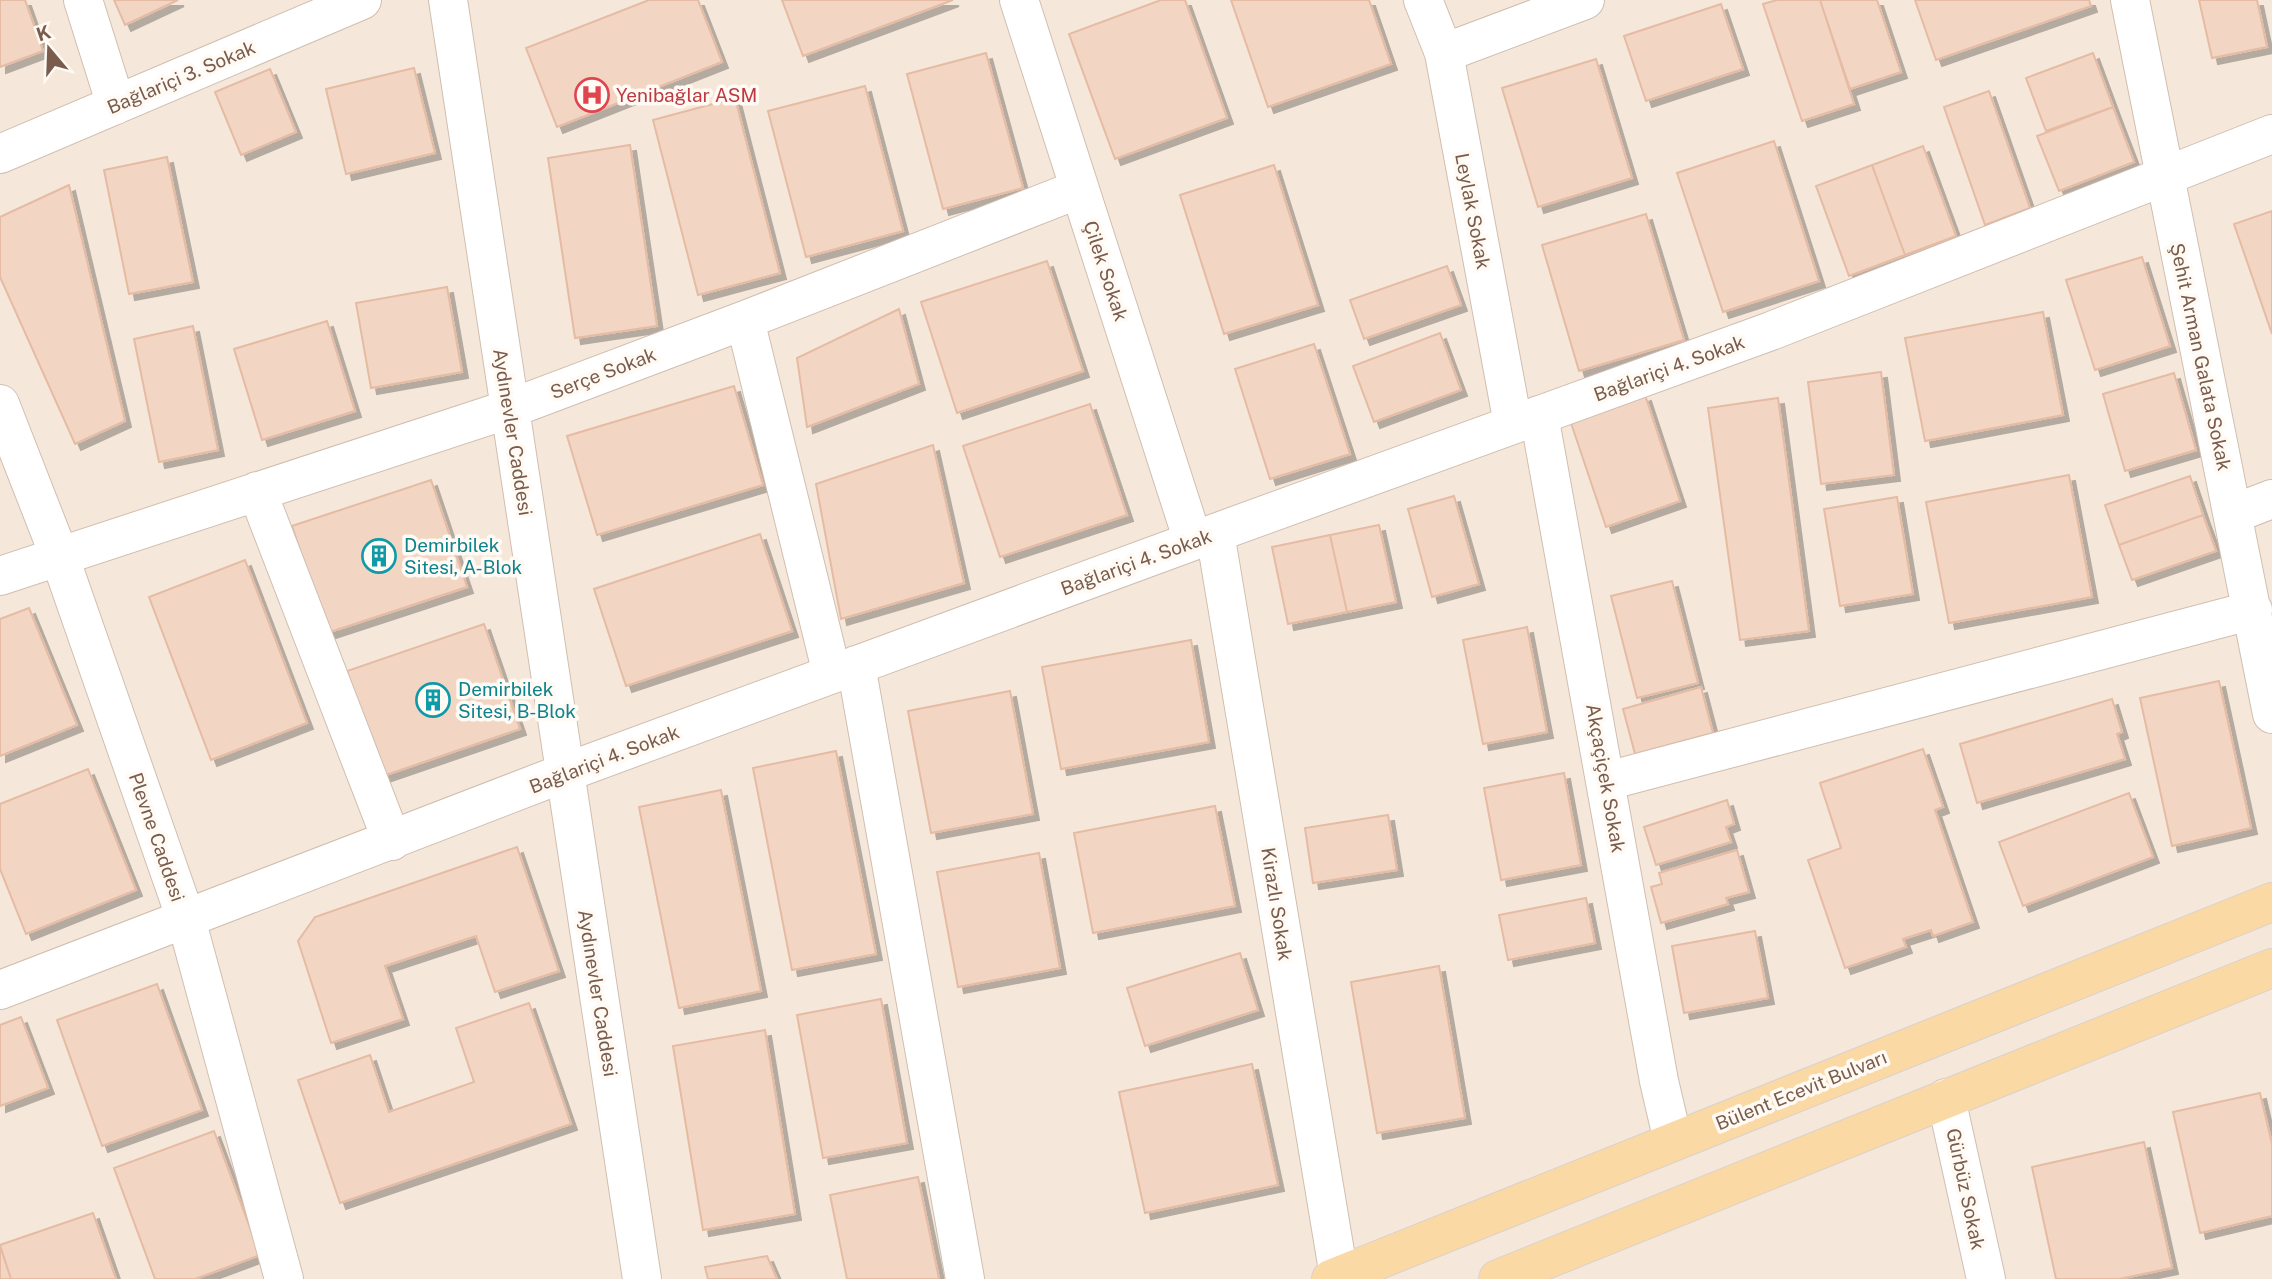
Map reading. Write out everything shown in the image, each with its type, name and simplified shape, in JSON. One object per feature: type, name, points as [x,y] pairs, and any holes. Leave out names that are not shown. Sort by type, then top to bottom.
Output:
[{"type":"main road","name":"Bülent Ecevit Bulvarı","points":[[1335,1278],[2272,902]]},
{"type":"main road","points":[[1498,1279],[2272,968]]},
{"type":"street","points":[[83,0],[116,105]]},
{"type":"street","name":"Bağlariçi 3. Sokak","points":[[0,154],[362,0]]},
{"type":"street","name":"Aydınevler Caddesi","points":[[448,0],[642,1279]]},
{"type":"street","name":"Çilek Sokak","points":[[1019,0],[1080,189],[1204,537]]},
{"type":"street","name":"Leylak Sokak","points":[[1423,0],[1444,53],[1526,420]]},
{"type":"street","points":[[1444,53],[1585,0]]},
{"type":"street","name":"Şehit Arman Galata Sokak","points":[[2130,0],[2272,714]]},
{"type":"street","name":"Bağlariçi 4. Sokak","points":[[0,990],[844,669],[1770,331],[2272,134]]},
{"type":"street","name":"Serçe Sokak","points":[[0,576],[509,409],[1080,189]]},
{"type":"street","points":[[745,320],[844,669],[965,1279]]},
{"type":"street","name":"Plevne Caddesi","points":[[0,404],[59,555],[186,919],[284,1279]]},
{"type":"street","name":"Akçaçiçek Sokak","points":[[1526,420],[1606,780],[1659,1081],[1674,1141]]},
{"type":"street","points":[[257,491],[392,841]]},
{"type":"street","points":[[2233,514],[2272,499]]},
{"type":"street","name":"Kirazlı Sokak","points":[[1204,537],[1335,1278]]},
{"type":"street","points":[[1606,780],[2253,610]]},
{"type":"street","name":"Gürbüz Sokak","points":[[1946,1098],[1986,1279]]},
{"type":"shaded area","points":[[0,0],[2272,0],[2272,1279],[0,1279]]},
{"type":"building","points":[[0,0],[25,0],[43,51],[0,67]]},
{"type":"building","points":[[114,0],[178,0],[125,25]]},
{"type":"building","name":"Yenibağlar ASM","points":[[649,0],[698,0],[722,62],[557,127],[526,48]]},
{"type":"building","points":[[782,0],[953,0],[803,56]]},
{"type":"building","points":[[1161,0],[1185,0],[1227,118],[1115,159],[1069,34]]},
{"type":"building","points":[[1231,0],[1369,0],[1391,64],[1268,107]]},
{"type":"building","points":[[1777,0],[1820,0],[1854,104],[1802,121],[1763,4]]},
{"type":"building","points":[[1820,0],[1877,0],[1901,72],[1850,89]]},
{"type":"building","points":[[1915,0],[2089,0],[2091,6],[1936,60]]},
{"type":"building","points":[[2199,0],[2257,0],[2267,47],[2212,58]]},
{"type":"building","points":[[1721,4],[1743,69],[1646,101],[1624,36]]},
{"type":"building","points":[[986,53],[1023,188],[943,209],[907,74]]},
{"type":"building","points":[[2093,53],[2113,107],[2046,131],[2026,78]]},
{"type":"building","points":[[1596,59],[1632,178],[1538,207],[1502,88]]},
{"type":"building","points":[[414,68],[435,153],[346,174],[326,89]]},
{"type":"building","points":[[270,69],[296,132],[241,155],[215,92]]},
{"type":"building","points":[[865,86],[903,231],[806,257],[768,111]]},
{"type":"building","points":[[1989,91],[2030,208],[1985,225],[1944,107]]},
{"type":"building","points":[[735,98],[780,273],[698,295],[653,120]]},
{"type":"building","points":[[2113,107],[2134,162],[2059,191],[2037,136]]},
{"type":"building","points":[[1774,141],[1819,281],[1723,312],[1677,173]]},
{"type":"building","points":[[630,145],[657,326],[575,338],[548,158]]},
{"type":"building","points":[[1923,146],[1956,236],[1905,255],[1872,165]]},
{"type":"building","points":[[167,157],[193,282],[129,294],[104,170]]},
{"type":"building","points":[[1274,165],[1318,305],[1224,334],[1180,195]]},
{"type":"building","points":[[1872,165],[1905,255],[1849,276],[1816,186]]},
{"type":"building","points":[[69,185],[125,421],[75,444],[0,277],[0,217]]},
{"type":"building","points":[[2272,211],[2272,334],[2234,224]]},
{"type":"building","points":[[1646,214],[1684,340],[1579,371],[1542,245]]},
{"type":"building","points":[[2142,257],[2170,346],[2095,370],[2066,280]]},
{"type":"building","points":[[1047,261],[1083,371],[957,413],[921,302]]},
{"type":"building","points":[[1447,266],[1461,305],[1364,339],[1350,300]]},
{"type":"building","points":[[447,287],[462,372],[371,388],[356,303]]},
{"type":"building","points":[[899,309],[919,384],[807,427],[797,358]]},
{"type":"building","points":[[2043,312],[2063,415],[1925,441],[1905,338]]},
{"type":"building","points":[[327,321],[355,411],[262,440],[234,349]]},
{"type":"building","points":[[193,326],[218,450],[159,462],[134,339]]},
{"type":"building","points":[[1440,333],[1461,390],[1374,422],[1353,366]]},
{"type":"building","points":[[1314,344],[1350,454],[1270,479],[1235,369]]},
{"type":"building","points":[[1881,372],[1894,475],[1821,484],[1808,382]]},
{"type":"building","points":[[2174,373],[2196,450],[2125,471],[2103,394]]},
{"type":"building","points":[[734,386],[763,485],[597,535],[567,436]]},
{"type":"building","points":[[1645,395],[1680,501],[1606,527],[1570,420]]},
{"type":"building","points":[[1778,398],[1809,631],[1740,640],[1708,408]]},
{"type":"building","points":[[1090,404],[1127,515],[1000,557],[963,446]]},
{"type":"building","points":[[933,445],[964,583],[841,619],[816,484]]},
{"type":"building","points":[[2069,475],[2092,597],[1949,623],[1926,502]]},
{"type":"building","points":[[2190,476],[2203,515],[2119,545],[2105,505]]},
{"type":"building","name":"Demirbilek Sitesi, A-Blok","points":[[431,480],[467,587],[327,633],[292,526]]},
{"type":"building","points":[[1454,496],[1479,584],[1432,597],[1408,509]]},
{"type":"building","points":[[1897,497],[1913,594],[1840,606],[1824,509]]},
{"type":"building","points":[[2203,515],[2216,551],[2132,580],[2119,545]]},
{"type":"building","points":[[1379,525],[1396,602],[1347,612],[1330,535]]},
{"type":"building","points":[[760,534],[792,631],[626,686],[594,589]]},
{"type":"building","points":[[1330,535],[1347,612],[1288,624],[1272,547]]},
{"type":"building","points":[[245,560],[307,723],[211,760],[149,597]]},
{"type":"building","points":[[1672,581],[1698,683],[1637,698],[1611,596]]},
{"type":"building","points":[[29,608],[77,725],[0,756],[0,619]]},
{"type":"building","name":"Demirbilek Sitesi, B-Blok","points":[[484,624],[520,729],[383,776],[347,671]]},
{"type":"building","points":[[1527,627],[1547,732],[1483,744],[1463,640]]},
{"type":"building","points":[[1191,640],[1209,742],[1061,769],[1042,667]]},
{"type":"building","points":[[2219,681],[2251,828],[2172,846],[2140,698]]},
{"type":"building","points":[[1701,687],[1713,733],[1635,754],[1623,709]]},
{"type":"building","points":[[1010,691],[1033,814],[931,833],[908,711]]},
{"type":"building","points":[[2112,699],[2122,732],[2117,734],[2125,759],[1977,803],[1960,744]]},
{"type":"building","points":[[1923,749],[1943,807],[1935,810],[1973,922],[1933,936],[1931,930],[1903,939],[1906,947],[1845,968],[1808,860],[1841,848],[1820,783]]},
{"type":"building","points":[[836,751],[876,954],[792,970],[753,768]]},
{"type":"building","points":[[88,769],[136,890],[26,934],[0,869],[0,804]]},
{"type":"building","points":[[1564,773],[1581,865],[1501,880],[1484,788]]},
{"type":"building","points":[[721,790],[761,991],[679,1008],[639,807]]},
{"type":"building","points":[[2129,793],[2153,857],[2023,906],[1999,842]]},
{"type":"building","points":[[1727,800],[1734,824],[1726,827],[1731,842],[1656,865],[1644,827]]},
{"type":"building","points":[[1215,806],[1235,906],[1093,933],[1074,833]]},
{"type":"building","points":[[1388,815],[1397,870],[1313,883],[1305,828]]},
{"type":"building","points":[[517,847],[559,971],[495,992],[476,936],[385,966],[403,1019],[331,1043],[298,941],[315,917]]},
{"type":"building","points":[[1737,850],[1749,892],[1726,898],[1728,904],[1661,923],[1651,887],[1662,884],[1659,873]]},
{"type":"building","points":[[1039,853],[1060,968],[958,987],[937,872]]},
{"type":"building","points":[[1586,898],[1595,943],[1508,960],[1499,915]]},
{"type":"building","points":[[1755,931],[1768,998],[1684,1013],[1672,946]]},
{"type":"building","points":[[1240,953],[1258,1010],[1145,1046],[1127,988]]},
{"type":"building","points":[[1439,966],[1465,1118],[1377,1133],[1351,982]]},
{"type":"building","points":[[157,984],[202,1110],[102,1146],[57,1020]]},
{"type":"building","points":[[881,999],[907,1143],[823,1158],[797,1015]]},
{"type":"building","points":[[529,1003],[571,1124],[340,1203],[298,1080],[370,1055],[389,1112],[474,1082],[456,1028]]},
{"type":"building","points":[[21,1017],[48,1088],[0,1106],[0,1025]]},
{"type":"building","points":[[765,1030],[795,1214],[703,1230],[673,1046]]},
{"type":"building","points":[[1252,1064],[1278,1185],[1145,1213],[1119,1092]]},
{"type":"building","points":[[2260,1093],[2272,1144],[2272,1216],[2200,1233],[2173,1112]]},
{"type":"building","points":[[214,1131],[260,1255],[195,1279],[155,1279],[114,1168]]},
{"type":"building","points":[[2144,1142],[2172,1268],[2119,1279],[2056,1279],[2032,1167]]},
{"type":"building","points":[[918,1177],[939,1279],[847,1279],[830,1195]]},
{"type":"building","points":[[93,1213],[116,1279],[11,1279],[0,1245]]},
{"type":"building","points":[[0,1246],[11,1279],[0,1279]]},
{"type":"building","points":[[767,1256],[777,1279],[708,1279],[705,1267]]},
{"type":"place","name":"Yenibağlar ASM","points":[[592,95]]},
{"type":"place","name":"Demirbilek Sitesi, A-Blok","points":[[379,556]]},
{"type":"place","name":"Demirbilek Sitesi, B-Blok","points":[[433,700]]}]
